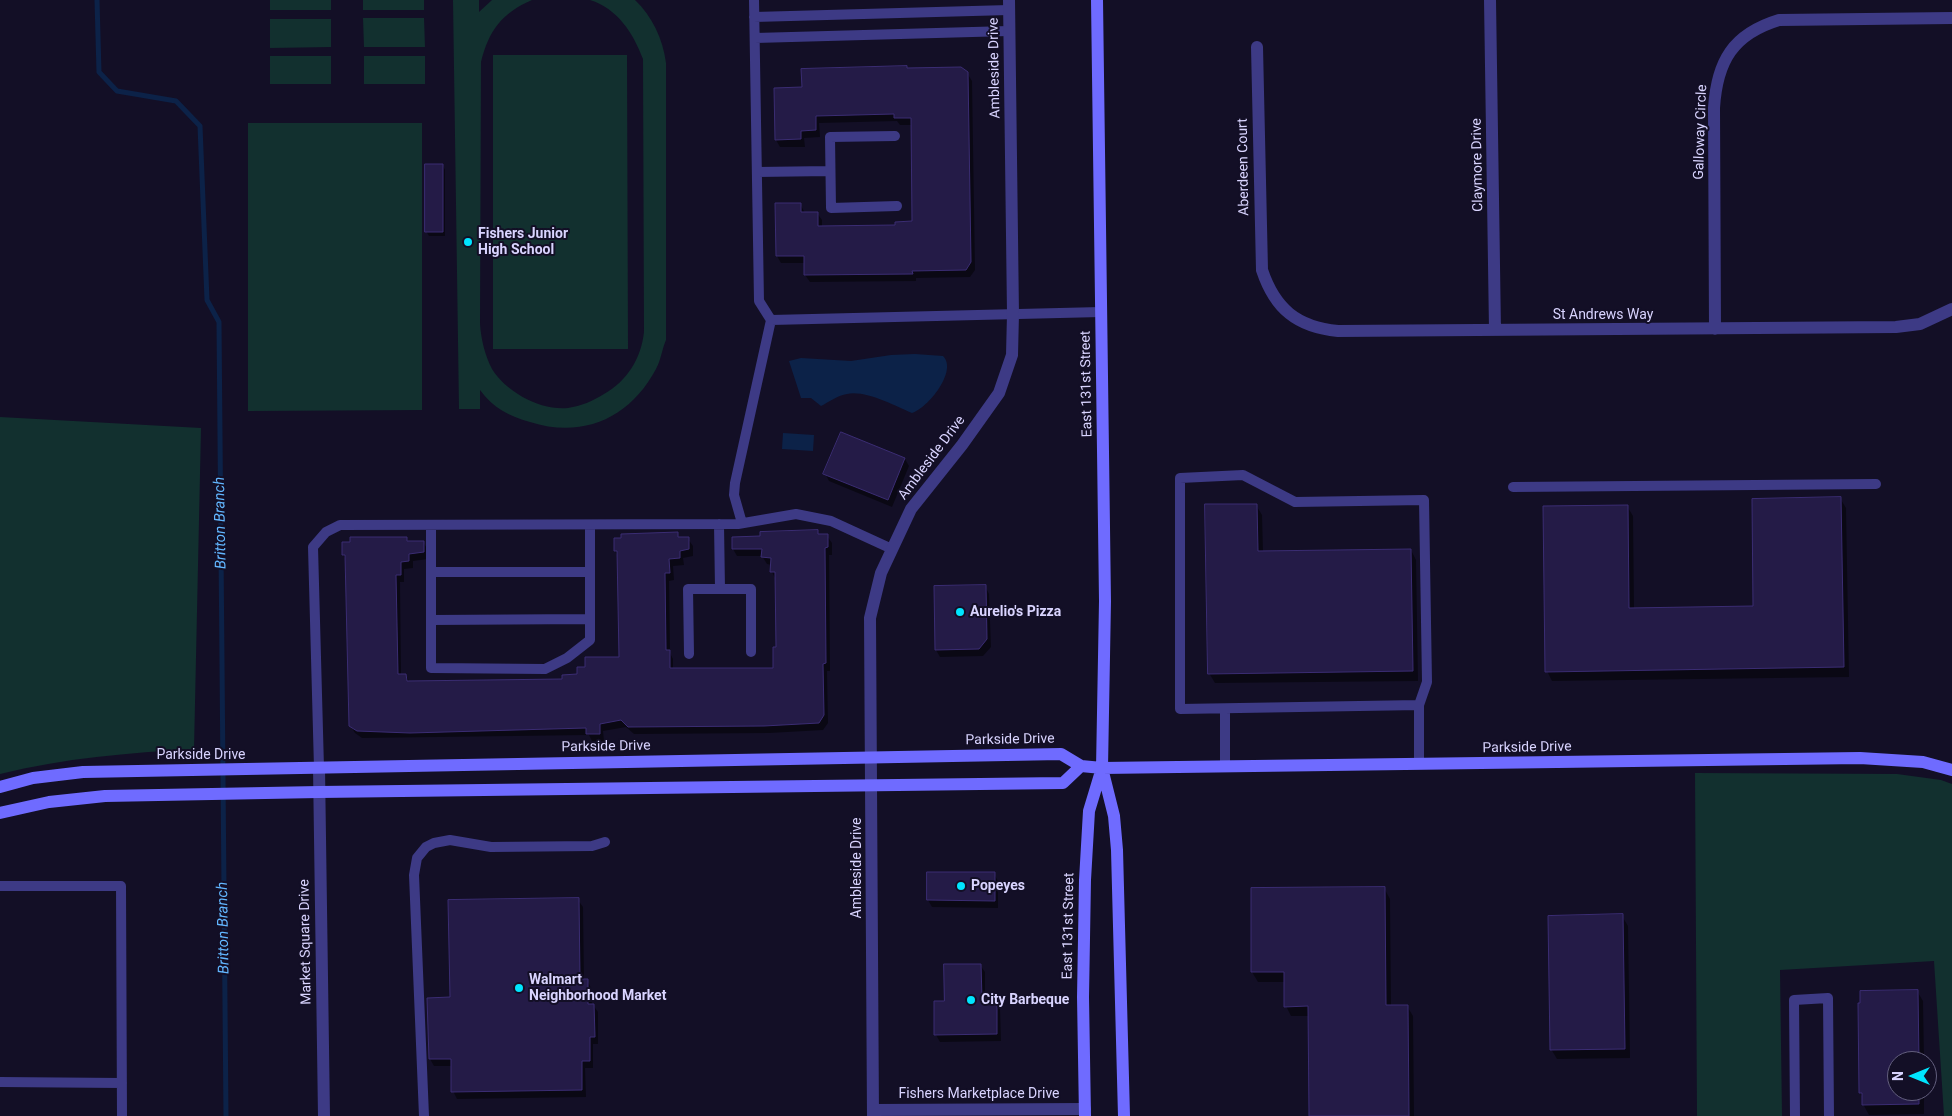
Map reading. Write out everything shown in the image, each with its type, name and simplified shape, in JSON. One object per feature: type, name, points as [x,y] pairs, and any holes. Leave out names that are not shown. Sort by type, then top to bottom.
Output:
[{"type":"street","name":"East 131st Street","points":[[1097,0],[1105,601],[1102,768],[1114,816],[1124,1116]]},
{"type":"street","name":"Claymore Drive","points":[[1490,0],[1495,330]]},
{"type":"street","name":"Ambleside Drive","points":[[874,1113],[870,618],[882,573],[911,509],[962,445],[999,393],[1012,355],[1009,5]]},
{"type":"street","name":"Galloway Circle","points":[[1715,330],[1714,108],[1715,88],[1727,55],[1749,32],[1779,20],[1952,18]]},
{"type":"street","name":"Aberdeen Court","points":[[1257,47],[1262,270],[1267,286]]},
{"type":"street","name":"St Andrews Way","points":[[1267,286],[1283,308],[1309,325],[1323,330],[1896,328],[1920,324],[1949,314]]},
{"type":"street","name":"Parkside Drive","points":[[0,786],[33,778],[84,772],[1061,754],[1081,766],[1102,768],[1860,758],[1923,762],[1952,770]]},
{"type":"street","points":[[0,813],[26,806],[76,798],[233,793],[1063,783],[1081,766]]},
{"type":"street","name":"Market Square Drive","points":[[319,768],[324,1116]]},
{"type":"street","name":"East 131st Street","points":[[1085,1112],[1083,989],[1085,880],[1089,811],[1102,768]]},
{"type":"street","name":"Fishers Marketplace Drive","points":[[874,1113],[1085,1112]]},
{"type":"lane","points":[[742,523],[734,495],[735,483],[771,320],[759,301],[754,0]]},
{"type":"lane","points":[[754,17],[1009,5]]},
{"type":"lane","points":[[755,38],[1009,31]]},
{"type":"lane","points":[[895,136],[830,137],[831,208],[897,206]]},
{"type":"lane","points":[[757,172],[830,171]]},
{"type":"lane","points":[[771,320],[1101,312]]},
{"type":"lane","points":[[1419,706],[1180,709],[1180,478],[1243,476],[1295,502],[1424,500],[1426,682],[1419,706],[1420,764]]},
{"type":"lane","points":[[1513,487],[1876,484]]},
{"type":"lane","points":[[319,768],[314,547],[326,532],[340,525],[719,524],[742,523],[796,514],[831,521],[892,549]]},
{"type":"lane","points":[[719,524],[720,589]]},
{"type":"lane","points":[[431,525],[431,668],[545,669],[567,658],[590,640],[590,525]]},
{"type":"lane","points":[[431,572],[590,572]]},
{"type":"lane","points":[[689,654],[688,589],[751,589],[751,652]]},
{"type":"lane","points":[[431,620],[590,619]]},
{"type":"lane","points":[[1225,708],[1225,766]]},
{"type":"lane","points":[[424,1116],[414,875],[417,858],[426,847],[434,843],[450,840],[490,847],[592,846],[605,842]]},
{"type":"lane","points":[[0,886],[120,886],[122,1116]]},
{"type":"lane","points":[[1796,1116],[1794,1000],[1828,998],[1829,1116]]},
{"type":"lane","points":[[0,1082],[122,1083]]},
{"type":"green space","points":[[270,0],[331,0],[331,10],[270,10]]},
{"type":"green space","points":[[363,0],[424,0],[424,10],[363,10]]},
{"type":"green space","points":[[453,0],[479,0],[479,12],[492,0],[532,0],[512,11],[498,24],[488,41],[481,62],[480,324],[485,353],[498,377],[525,398],[547,406],[568,408],[578,406],[596,399],[620,383],[636,360],[644,332],[643,59],[623,23],[609,9],[590,0],[635,0],[647,13],[656,28],[665,54],[666,340],[658,366],[633,400],[619,412],[586,426],[550,427],[515,417],[490,402],[480,390],[480,409],[459,409]]},
{"type":"green space","points":[[363,18],[424,18],[425,47],[364,47]]},
{"type":"green space","points":[[270,19],[331,19],[331,47],[270,48]]},
{"type":"green space","points":[[493,55],[627,55],[628,349],[493,349]]},
{"type":"green space","points":[[270,56],[331,56],[331,84],[270,84]]},
{"type":"green space","points":[[364,56],[425,56],[425,84],[364,84]]},
{"type":"green space","points":[[248,123],[422,123],[422,410],[248,411]]},
{"type":"green space","points":[[0,417],[201,428],[194,749],[121,754],[72,760],[0,774]]},
{"type":"green space","points":[[1695,773],[1897,774],[1941,780],[1952,784],[1952,1116],[1944,1116],[1934,961],[1780,970],[1782,1116],[1697,1116]]},
{"type":"water","points":[[891,355],[943,356],[947,363],[947,371],[933,397],[919,410],[912,413],[863,394],[855,393],[837,397],[821,406],[811,398],[801,398],[789,361],[801,358],[851,361]]},
{"type":"water","points":[[783,433],[814,435],[813,451],[782,449]]},
{"type":"building","points":[[907,66],[907,68],[961,67],[968,72],[971,262],[966,270],[912,271],[913,274],[804,275],[804,256],[776,256],[775,203],[801,203],[801,212],[818,212],[818,226],[895,225],[895,222],[912,221],[911,118],[894,118],[894,114],[816,116],[816,130],[801,131],[801,139],[775,140],[774,88],[802,87],[801,69]]},
{"type":"building","points":[[425,164],[443,164],[443,232],[425,232]]},
{"type":"building","points":[[841,432],[905,458],[888,500],[823,474]]},
{"type":"building","points":[[1841,497],[1844,667],[1545,672],[1543,506],[1628,505],[1629,608],[1753,606],[1752,499]]},
{"type":"building","points":[[1205,504],[1257,504],[1258,551],[1411,549],[1413,671],[1208,674]]},
{"type":"building","points":[[818,530],[818,534],[828,534],[828,547],[825,548],[826,663],[823,664],[824,715],[819,723],[764,726],[628,727],[621,720],[600,724],[600,734],[586,734],[586,728],[410,733],[357,731],[349,726],[345,555],[342,555],[342,542],[350,542],[350,537],[407,537],[407,541],[424,541],[424,552],[409,554],[409,561],[401,562],[401,575],[396,575],[398,674],[406,674],[407,681],[562,679],[562,675],[577,674],[577,667],[585,667],[585,657],[619,657],[617,551],[614,551],[614,538],[621,538],[621,534],[678,532],[678,537],[689,537],[689,549],[680,551],[680,558],[669,559],[670,573],[665,573],[666,650],[670,650],[670,668],[773,668],[773,647],[776,647],[775,572],[770,572],[771,558],[761,557],[762,549],[732,549],[732,537],[760,536],[760,532]]},
{"type":"building","name":"Aurelio's Pizza","points":[[986,585],[987,639],[979,649],[935,650],[934,586]]},
{"type":"building","name":"Popeyes","points":[[927,872],[995,872],[995,901],[927,900]]},
{"type":"building","points":[[1385,887],[1386,1005],[1408,1005],[1409,1116],[1309,1116],[1308,1006],[1284,1007],[1284,972],[1251,972],[1251,888]]},
{"type":"building","name":"Walmart Neighborhood Market","points":[[579,898],[580,979],[588,979],[588,1004],[594,1004],[595,1037],[590,1037],[590,1061],[582,1061],[582,1090],[451,1092],[451,1059],[429,1059],[427,998],[450,997],[448,900]]},
{"type":"building","points":[[1623,914],[1625,1049],[1550,1050],[1548,916]]},
{"type":"building","name":"City Barbeque","points":[[944,964],[981,964],[982,999],[997,999],[997,1034],[934,1035],[934,1001],[944,1001]]},
{"type":"building","points":[[1918,990],[1919,1051],[1887,1051],[1887,1101],[1919,1101],[1919,1104],[1862,1105],[1862,1093],[1859,1093],[1858,1003],[1860,1003],[1860,991]]},
{"type":"waterway","name":"Britton Branch","points":[[97,0],[99,72],[117,91],[176,101],[200,126],[207,300],[219,322],[226,1116]]},
{"type":"place","name":"Fishers Junior High School","points":[[468,242]]},
{"type":"place","name":"Aurelio's Pizza","points":[[960,612]]},
{"type":"place","name":"Popeyes","points":[[961,886]]},
{"type":"place","name":"Walmart Neighborhood Market","points":[[519,988]]},
{"type":"place","name":"City Barbeque","points":[[971,1000]]}]
